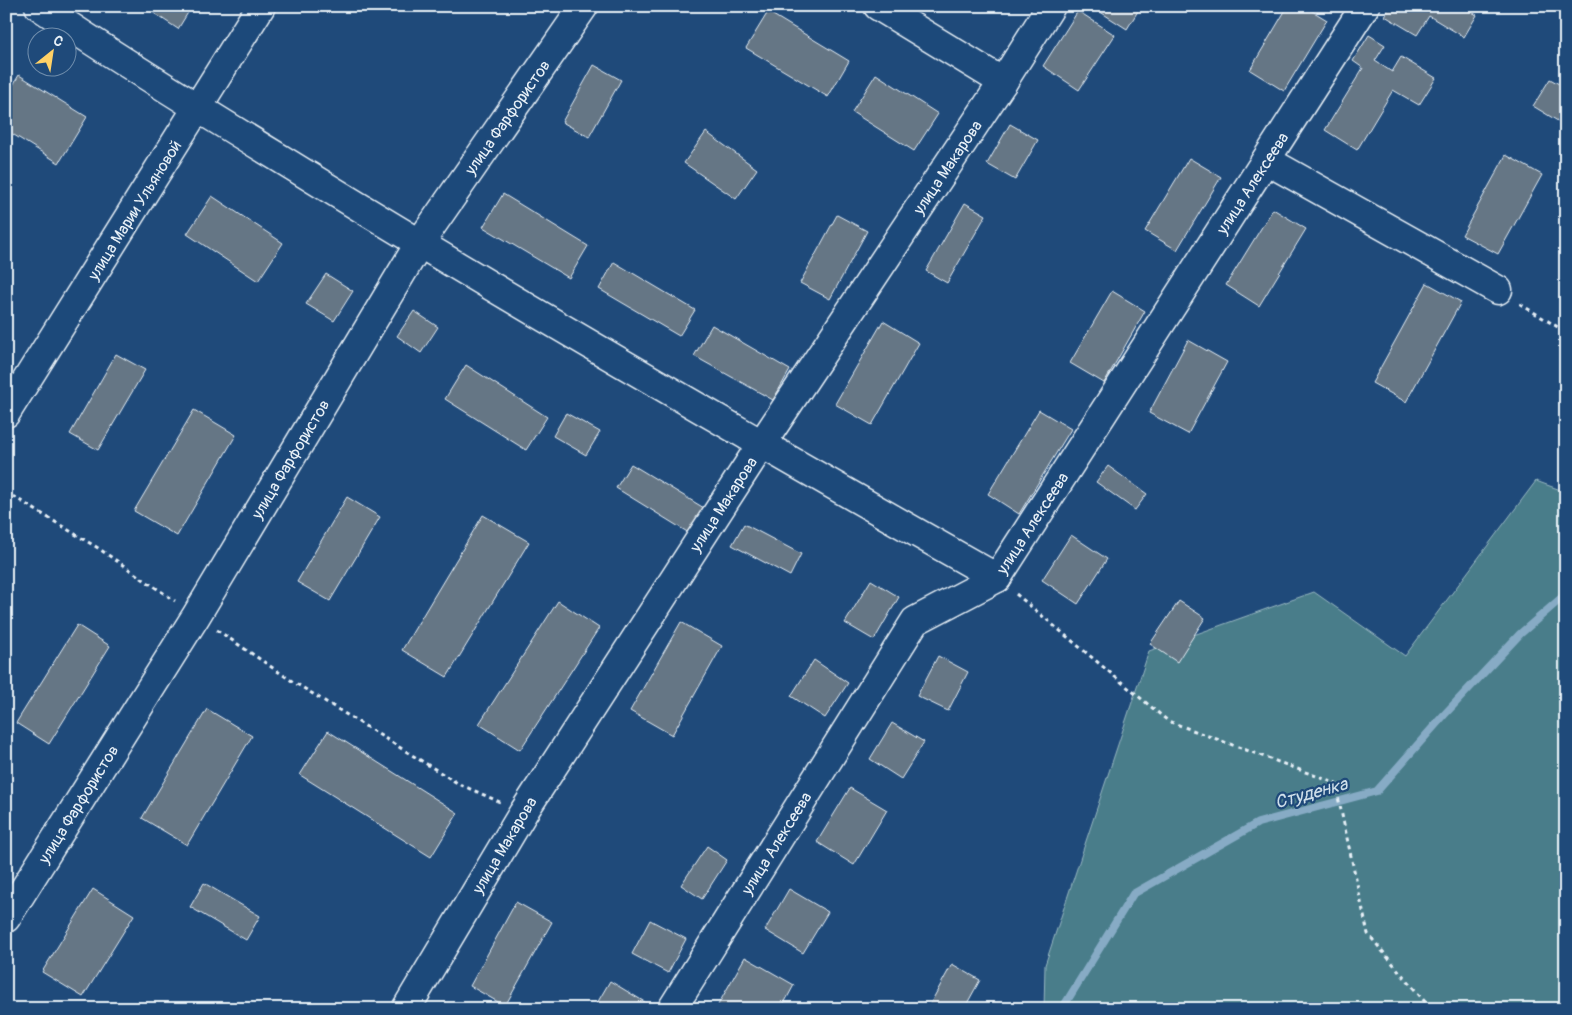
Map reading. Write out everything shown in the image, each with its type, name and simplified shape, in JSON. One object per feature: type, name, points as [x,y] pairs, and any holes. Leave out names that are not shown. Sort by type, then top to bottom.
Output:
[{"type":"street","points":[[39,6],[419,244],[761,445],[997,578]]},
{"type":"street","name":"улица Марии Ульяновой","points":[[6,413],[261,6]]},
{"type":"street","name":"улица Фарфористов","points":[[6,918],[196,616],[419,244],[584,6]]},
{"type":"street","points":[[878,6],[1003,82]]},
{"type":"street","name":"улица Макарова","points":[[406,1009],[523,812],[761,445],[1003,82],[1051,6]]},
{"type":"street","name":"улица Алексеева","points":[[672,1009],[915,621],[997,578],[1366,6]]},
{"type":"street","points":[[1266,160],[1498,290]]},
{"type":"path","points":[[1498,290],[1566,332]]},
{"type":"path","points":[[6,492],[98,548],[292,681],[459,784],[523,812]]},
{"type":"path","points":[[997,578],[1168,721],[1335,783],[1368,934],[1432,1009]]},
{"type":"green space","points":[[1536,481],[1566,492],[1566,1003],[1563,1009],[1044,1009],[1045,965],[1149,651],[1314,592],[1405,656]]},
{"type":"building","points":[[143,6],[192,6],[178,29]]},
{"type":"building","points":[[1091,6],[1141,6],[1127,29]]},
{"type":"building","points":[[1288,6],[1304,6],[1327,20],[1284,91],[1250,70]]},
{"type":"building","points":[[1390,6],[1461,6],[1477,15],[1464,37],[1429,16],[1417,35],[1385,16]]},
{"type":"building","points":[[1078,11],[1115,35],[1079,90],[1043,66]]},
{"type":"building","points":[[768,12],[849,61],[828,97],[746,48]]},
{"type":"building","points":[[1369,35],[1385,45],[1375,61],[1392,72],[1401,57],[1436,78],[1419,105],[1393,90],[1357,150],[1325,130],[1363,68],[1353,61]]},
{"type":"building","points":[[594,65],[621,80],[589,137],[562,122]]},
{"type":"building","points":[[876,74],[938,114],[914,151],[852,112]]},
{"type":"building","points":[[1566,74],[1566,126],[1533,106],[1550,79],[1559,84]]},
{"type":"building","points":[[19,75],[87,117],[59,163],[6,130],[6,97]]},
{"type":"building","points":[[1010,124],[1038,140],[1015,180],[987,164]]},
{"type":"building","points":[[706,132],[757,169],[736,199],[684,163]]},
{"type":"building","points":[[1506,155],[1542,175],[1498,254],[1462,235]]},
{"type":"building","points":[[1189,158],[1221,177],[1177,250],[1145,231]]},
{"type":"building","points":[[503,194],[588,246],[569,278],[483,227]]},
{"type":"building","points":[[212,196],[283,243],[258,281],[187,234]]},
{"type":"building","points":[[965,203],[986,215],[947,283],[926,271]]},
{"type":"building","points":[[1273,209],[1306,229],[1259,306],[1226,285]]},
{"type":"building","points":[[837,215],[867,231],[830,299],[800,283]]},
{"type":"building","points":[[614,262],[695,310],[679,336],[599,289]]},
{"type":"building","points":[[326,274],[353,291],[334,321],[306,304]]},
{"type":"building","points":[[1427,283],[1461,302],[1406,402],[1372,383]]},
{"type":"building","points":[[1112,291],[1145,311],[1104,383],[1070,363]]},
{"type":"building","points":[[414,311],[438,327],[421,353],[397,336]]},
{"type":"building","points":[[883,321],[919,343],[872,425],[835,404]]},
{"type":"building","points":[[712,325],[790,370],[773,400],[694,356]]},
{"type":"building","points":[[1188,340],[1227,362],[1188,434],[1149,413]]},
{"type":"building","points":[[116,354],[145,370],[98,450],[70,434]]},
{"type":"building","points":[[466,365],[547,417],[526,450],[445,399]]},
{"type":"building","points":[[194,410],[236,435],[177,536],[134,511]]},
{"type":"building","points":[[1039,410],[1071,429],[1019,514],[988,494]]},
{"type":"building","points":[[566,413],[600,432],[586,455],[553,436]]},
{"type":"building","points":[[631,464],[704,508],[689,533],[616,488]]},
{"type":"building","points":[[1108,466],[1147,494],[1135,510],[1096,482]]},
{"type":"building","points":[[347,497],[380,517],[330,601],[297,582]]},
{"type":"building","points":[[483,515],[529,542],[447,677],[402,650]]},
{"type":"building","points":[[744,524],[801,554],[790,576],[732,545]]},
{"type":"building","points":[[1071,535],[1107,559],[1078,604],[1042,580]]},
{"type":"building","points":[[871,580],[899,597],[874,640],[845,623]]},
{"type":"building","points":[[558,601],[599,628],[520,750],[479,724]]},
{"type":"building","points":[[1179,601],[1205,618],[1177,662],[1150,644]]},
{"type":"building","points":[[681,622],[722,646],[672,735],[630,711]]},
{"type":"building","points":[[77,625],[110,646],[49,744],[16,723]]},
{"type":"building","points":[[938,656],[968,672],[948,711],[917,696]]},
{"type":"building","points":[[814,660],[848,683],[825,718],[791,696]]},
{"type":"building","points":[[207,709],[252,736],[187,845],[142,818]]},
{"type":"building","points":[[892,723],[924,742],[901,779],[870,759]]},
{"type":"building","points":[[328,731],[458,813],[431,857],[300,775]]},
{"type":"building","points":[[850,788],[887,810],[854,865],[817,842]]},
{"type":"building","points":[[707,846],[727,860],[702,899],[681,885]]},
{"type":"building","points":[[204,883],[260,916],[246,940],[190,907]]},
{"type":"building","points":[[93,889],[134,915],[83,997],[42,972]]},
{"type":"building","points":[[789,889],[828,912],[803,953],[765,930]]},
{"type":"building","points":[[516,902],[552,922],[505,1006],[470,986]]},
{"type":"building","points":[[650,920],[686,939],[668,973],[632,954]]},
{"type":"building","points":[[745,957],[794,985],[781,1009],[725,1009],[718,1005]]},
{"type":"building","points":[[952,964],[980,980],[964,1009],[935,1009],[929,1006]]},
{"type":"building","points":[[610,981],[648,1004],[646,1009],[603,1009],[596,1005]]},
{"type":"waterway","name":"Студенка","points":[[1062,1009],[1133,894],[1258,823],[1377,791],[1444,715],[1520,634],[1566,594]]}]
